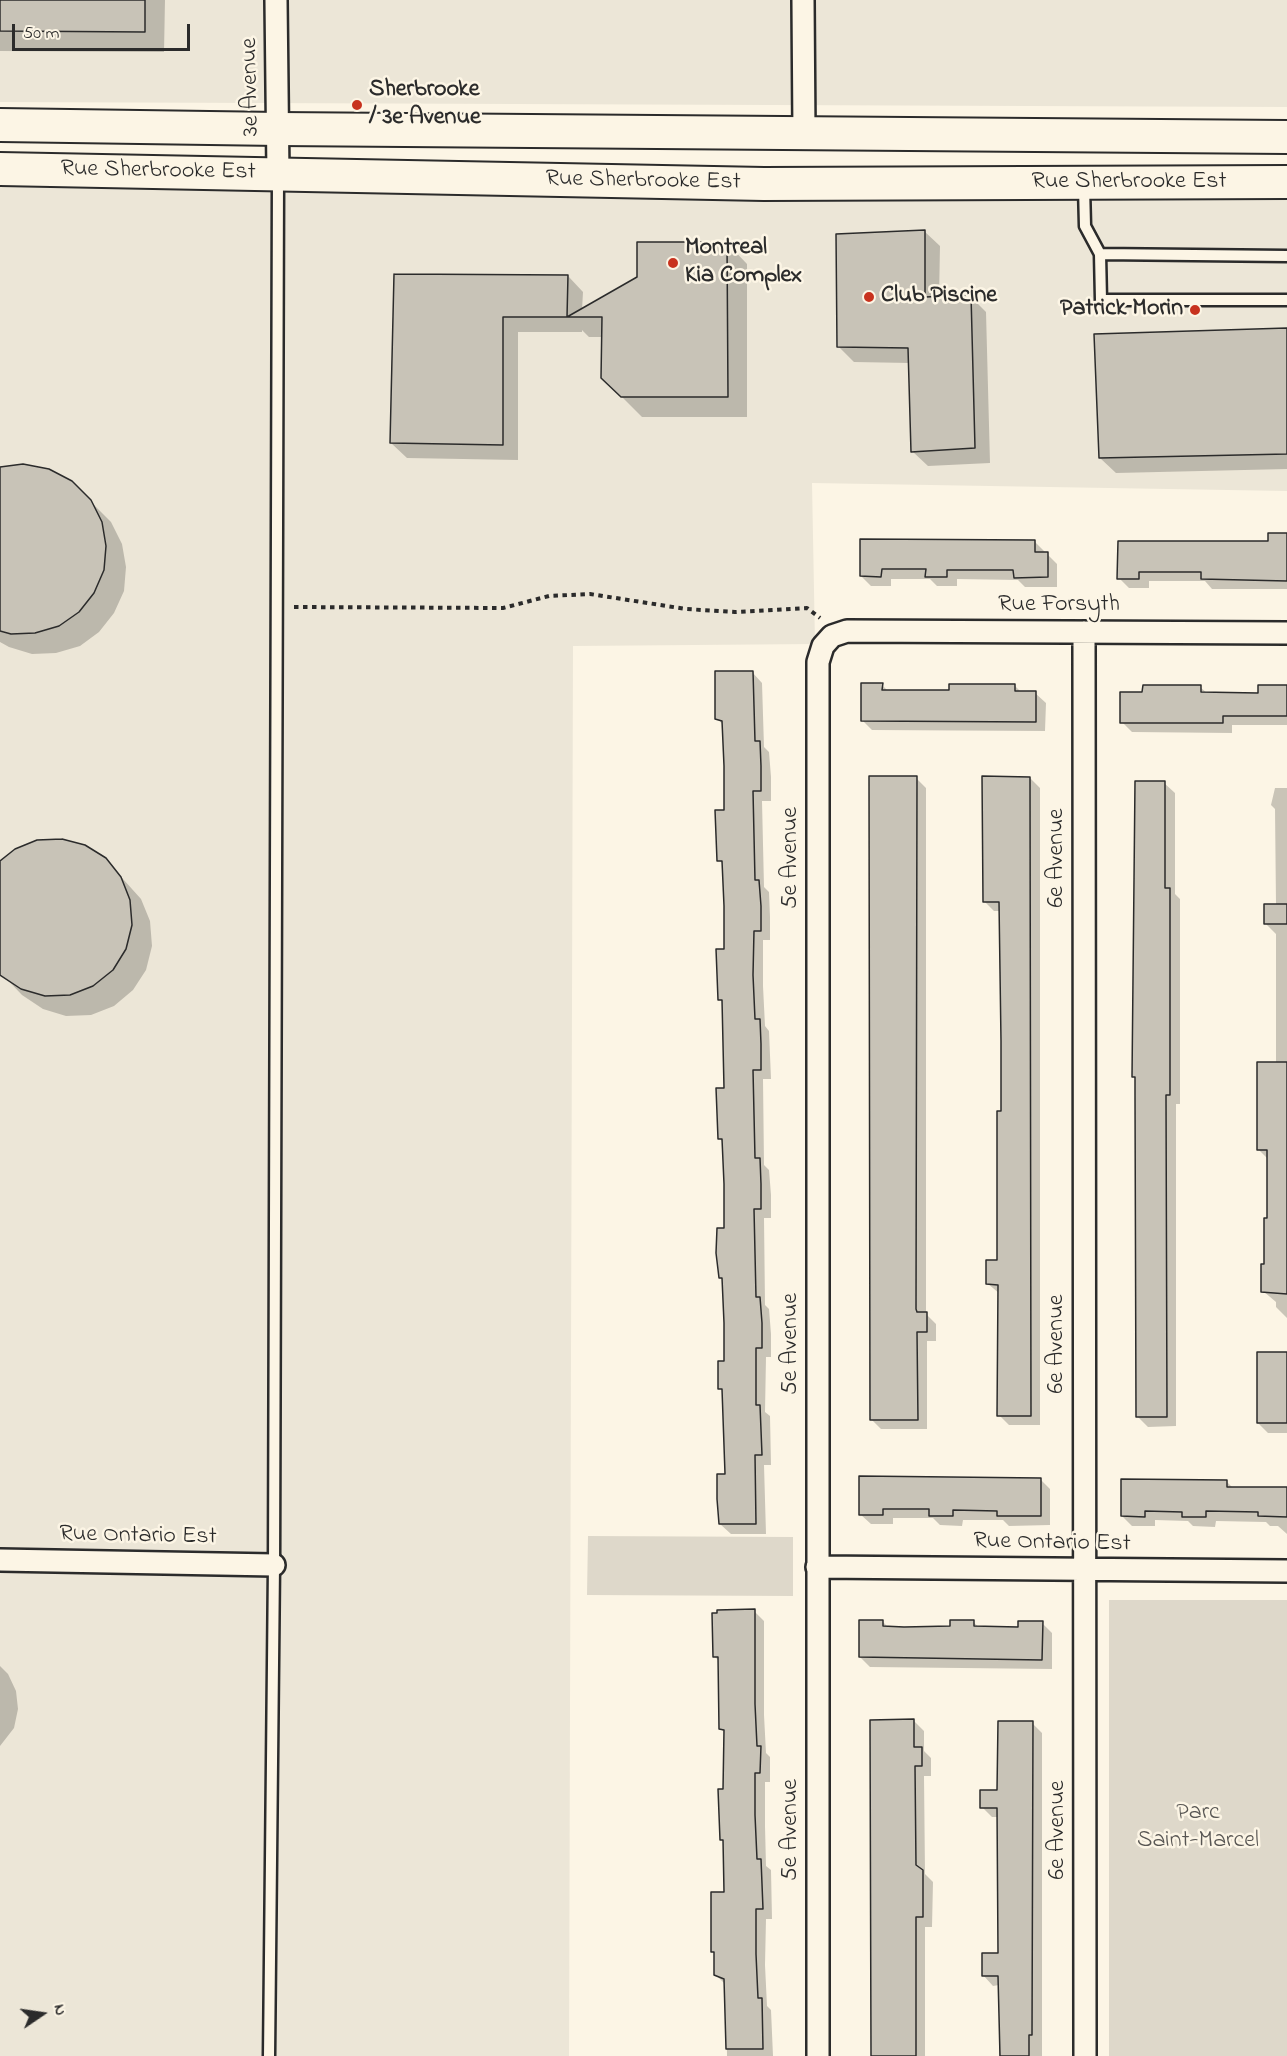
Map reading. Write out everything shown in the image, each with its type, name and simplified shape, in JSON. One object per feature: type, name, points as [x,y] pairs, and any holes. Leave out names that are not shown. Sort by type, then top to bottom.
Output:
[{"type":"main road","name":"Rue Sherbrooke Est","points":[[0,125],[1287,137]]},
{"type":"main road","points":[[804,133],[805,184]]},
{"type":"main road","points":[[1084,184],[1086,135]]},
{"type":"main road","points":[[1195,136],[1201,182]]},
{"type":"main road","name":"Rue Sherbrooke Est","points":[[0,170],[805,184],[1287,182]]},
{"type":"street","name":"3e Avenue","points":[[276,0],[278,174]]},
{"type":"street","points":[[803,0],[804,133]]},
{"type":"street","name":"Rue Forsyth","points":[[828,629],[847,632],[1287,633]]},
{"type":"street","name":"5e Avenue","points":[[818,2056],[818,662],[828,629]]},
{"type":"street","name":"6e Avenue","points":[[1084,632],[1085,2056]]},
{"type":"street","name":"Rue Ontario Est","points":[[0,1560],[274,1564]]},
{"type":"street","name":"Rue Ontario Est","points":[[817,1567],[1287,1571]]},
{"type":"lane","points":[[270,2056],[274,1564],[278,174]]},
{"type":"lane","points":[[1084,184],[1085,226],[1100,254],[1101,300],[1287,300]]},
{"type":"lane","points":[[1100,254],[1287,256]]},
{"type":"path","points":[[301,607],[462,610],[503,608],[549,596],[590,594],[686,609],[735,612],[807,608],[828,629]]},
{"type":"shaded area","points":[[0,0],[1287,0],[1287,107],[0,102]]},
{"type":"shaded area","points":[[0,178],[1287,190],[1287,491],[812,483],[815,644],[573,646],[569,2056],[0,2056]]},
{"type":"green space","points":[[588,1536],[793,1537],[793,1596],[587,1595]]},
{"type":"green space","name":"Parc Saint-Marcel","points":[[1109,1600],[1287,1600],[1287,2056],[1109,2056]]},
{"type":"building","points":[[0,0],[145,0],[145,32],[0,31]]},
{"type":"building","points":[[925,230],[925,297],[971,295],[975,448],[911,452],[908,348],[837,347],[836,234]]},
{"type":"building","points":[[637,242],[727,242],[728,397],[621,397],[601,378],[602,317],[567,317],[637,277]]},
{"type":"building","points":[[394,274],[568,275],[567,317],[503,317],[503,445],[390,443]]},
{"type":"building","points":[[1287,328],[1287,454],[1099,458],[1094,334]]},
{"type":"building","points":[[23,464],[49,469],[72,481],[91,500],[102,522],[106,546],[104,570],[94,593],[79,612],[59,626],[35,633],[11,634],[0,631],[0,467]]},
{"type":"building","points":[[1268,533],[1287,533],[1287,581],[1201,579],[1201,572],[1139,572],[1139,579],[1117,579],[1118,541],[1268,541]]},
{"type":"building","points":[[860,539],[1035,540],[1035,552],[1048,552],[1048,577],[1014,578],[1013,570],[947,570],[947,577],[925,577],[926,569],[882,569],[881,577],[860,576]]},
{"type":"building","points":[[715,671],[753,671],[755,741],[760,741],[761,791],[753,791],[755,880],[759,880],[761,906],[761,931],[754,931],[753,975],[755,1019],[760,1019],[761,1044],[761,1070],[753,1070],[755,1158],[760,1158],[761,1184],[761,1209],[754,1209],[756,1297],[760,1297],[762,1323],[762,1348],[756,1348],[756,1405],[760,1405],[762,1455],[755,1455],[756,1524],[719,1524],[717,1499],[717,1474],[725,1474],[722,1389],[718,1389],[718,1361],[724,1361],[724,1323],[722,1278],[719,1278],[716,1253],[717,1228],[724,1228],[722,1139],[718,1139],[716,1088],[724,1088],[722,1000],[718,1000],[716,949],[724,949],[724,906],[722,861],[717,861],[715,810],[724,810],[724,766],[722,721],[715,719]]},
{"type":"building","points":[[861,683],[883,683],[882,690],[949,690],[949,684],[1015,684],[1015,691],[1036,691],[1036,722],[861,721]]},
{"type":"building","points":[[1143,685],[1201,685],[1201,692],[1258,693],[1258,685],[1287,685],[1287,716],[1223,716],[1223,723],[1120,723],[1120,692],[1142,692]]},
{"type":"building","points":[[869,776],[917,776],[916,1309],[917,1312],[927,1312],[927,1332],[917,1332],[918,1420],[870,1420]]},
{"type":"building","points":[[982,776],[1030,777],[1031,1416],[997,1416],[998,1285],[986,1284],[986,1260],[997,1260],[997,1111],[1001,1111],[1001,1041],[999,902],[983,902]]},
{"type":"building","points":[[1135,781],[1165,781],[1165,888],[1170,888],[1170,1095],[1166,1095],[1167,1417],[1136,1417],[1135,1077],[1132,1077]]},
{"type":"building","points":[[62,839],[85,845],[106,858],[121,877],[130,900],[132,925],[126,949],[113,970],[93,986],[70,995],[45,996],[21,989],[0,975],[0,861],[15,849],[37,840]]},
{"type":"building","points":[[1264,904],[1287,904],[1287,924],[1264,924]]},
{"type":"building","points":[[1257,1062],[1287,1062],[1287,1294],[1261,1292],[1261,1264],[1264,1264],[1264,1218],[1267,1218],[1267,1150],[1257,1150]]},
{"type":"building","points":[[1257,1352],[1287,1352],[1287,1423],[1257,1423]]},
{"type":"building","points":[[859,1476],[1041,1478],[1041,1516],[997,1516],[997,1511],[953,1510],[953,1516],[929,1516],[929,1509],[883,1509],[883,1515],[859,1515]]},
{"type":"building","points":[[1121,1479],[1227,1480],[1227,1487],[1287,1487],[1287,1517],[1258,1516],[1258,1512],[1206,1511],[1206,1517],[1182,1517],[1182,1512],[1145,1511],[1145,1517],[1121,1516]]},
{"type":"building","points":[[755,1609],[755,1704],[757,1746],[761,1746],[760,1773],[755,1773],[755,1815],[757,1859],[761,1859],[763,1909],[756,1909],[756,1954],[758,1998],[762,1998],[763,2049],[726,2049],[724,1979],[714,1975],[714,1952],[711,1952],[711,1892],[724,1892],[723,1840],[720,1840],[718,1789],[723,1789],[724,1730],[719,1729],[718,1657],[713,1657],[712,1613],[717,1613],[717,1610]]},
{"type":"building","points":[[859,1620],[883,1620],[883,1626],[904,1627],[950,1626],[950,1620],[974,1620],[974,1626],[1018,1627],[1018,1621],[1043,1621],[1042,1660],[859,1657]]},
{"type":"building","points":[[914,1719],[914,1747],[922,1747],[922,1766],[915,1766],[916,1865],[923,1870],[923,1917],[916,1917],[916,2056],[871,2056],[870,1720]]},
{"type":"building","points":[[998,1721],[1033,1721],[1032,2035],[1029,2035],[1029,2056],[1000,2056],[998,1976],[982,1976],[982,1953],[998,1953],[997,1808],[980,1808],[980,1790],[997,1790]]},
{"type":"place","name":"Sherbrooke / 3e Avenue","points":[[357,105]]},
{"type":"place","name":"Montreal Kia Complex","points":[[673,263]]},
{"type":"place","name":"Club Piscine","points":[[869,297]]},
{"type":"place","name":"Patrick Morin","points":[[1195,310]]}]
